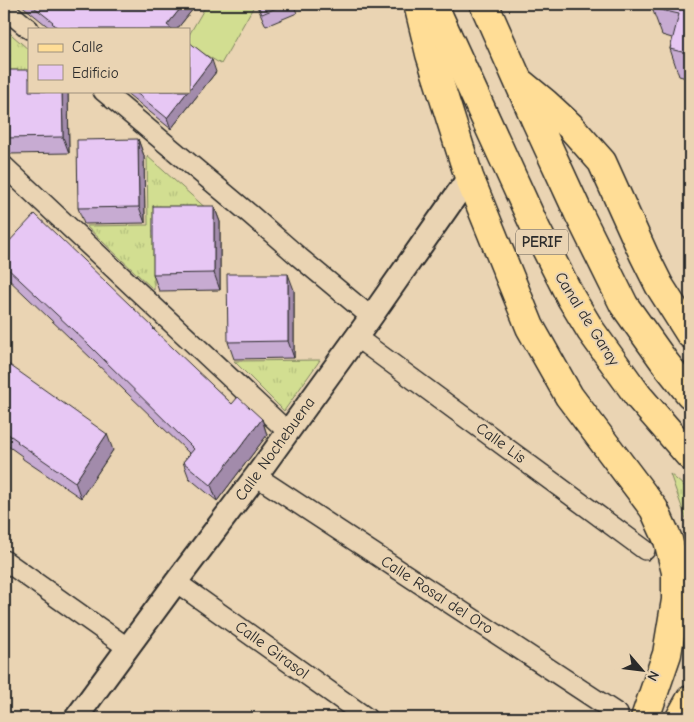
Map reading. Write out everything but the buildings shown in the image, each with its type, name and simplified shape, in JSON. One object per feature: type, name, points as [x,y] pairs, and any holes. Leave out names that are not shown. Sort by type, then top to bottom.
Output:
[{"type":"main road","points":[[418,4],[430,54],[469,177],[530,327],[569,396],[654,509],[668,540],[676,572],[676,600],[667,654],[645,718]]},
{"type":"main road","name":"Canal de Garay","points":[[433,4],[536,229],[571,298],[591,331],[638,396],[690,456]]},
{"type":"main road","name":"PERIF","points":[[484,4],[578,212],[624,305],[690,394]]},
{"type":"main road","points":[[518,82],[570,126],[602,162],[659,285],[690,334]]},
{"type":"main road","points":[[680,718],[690,700]]},
{"type":"street","points":[[4,8],[28,28]]},
{"type":"street","points":[[104,92],[371,317]]},
{"type":"street","points":[[4,166],[288,432]]},
{"type":"street","name":"Calle Nochebuena","points":[[83,716],[128,648],[288,432],[469,177]]},
{"type":"street","name":"Calle Lis","points":[[356,337],[645,550]]},
{"type":"street","name":"Calle Rosal del Oro","points":[[256,476],[618,714]]},
{"type":"street","points":[[4,560],[128,648]]},
{"type":"street","name":"Calle Girasol","points":[[176,582],[367,718]]},
{"type":"green space","points":[[207,4],[255,4],[221,64],[190,46],[190,33]]},
{"type":"green space","points":[[4,28],[28,49],[28,84],[5,85],[5,155]]},
{"type":"green space","points":[[147,156],[217,218],[154,220],[154,290],[86,226],[148,225]]},
{"type":"green space","points":[[320,360],[284,411],[234,361]]},
{"type":"green space","points":[[670,474],[690,491],[690,536],[689,527]]}]
